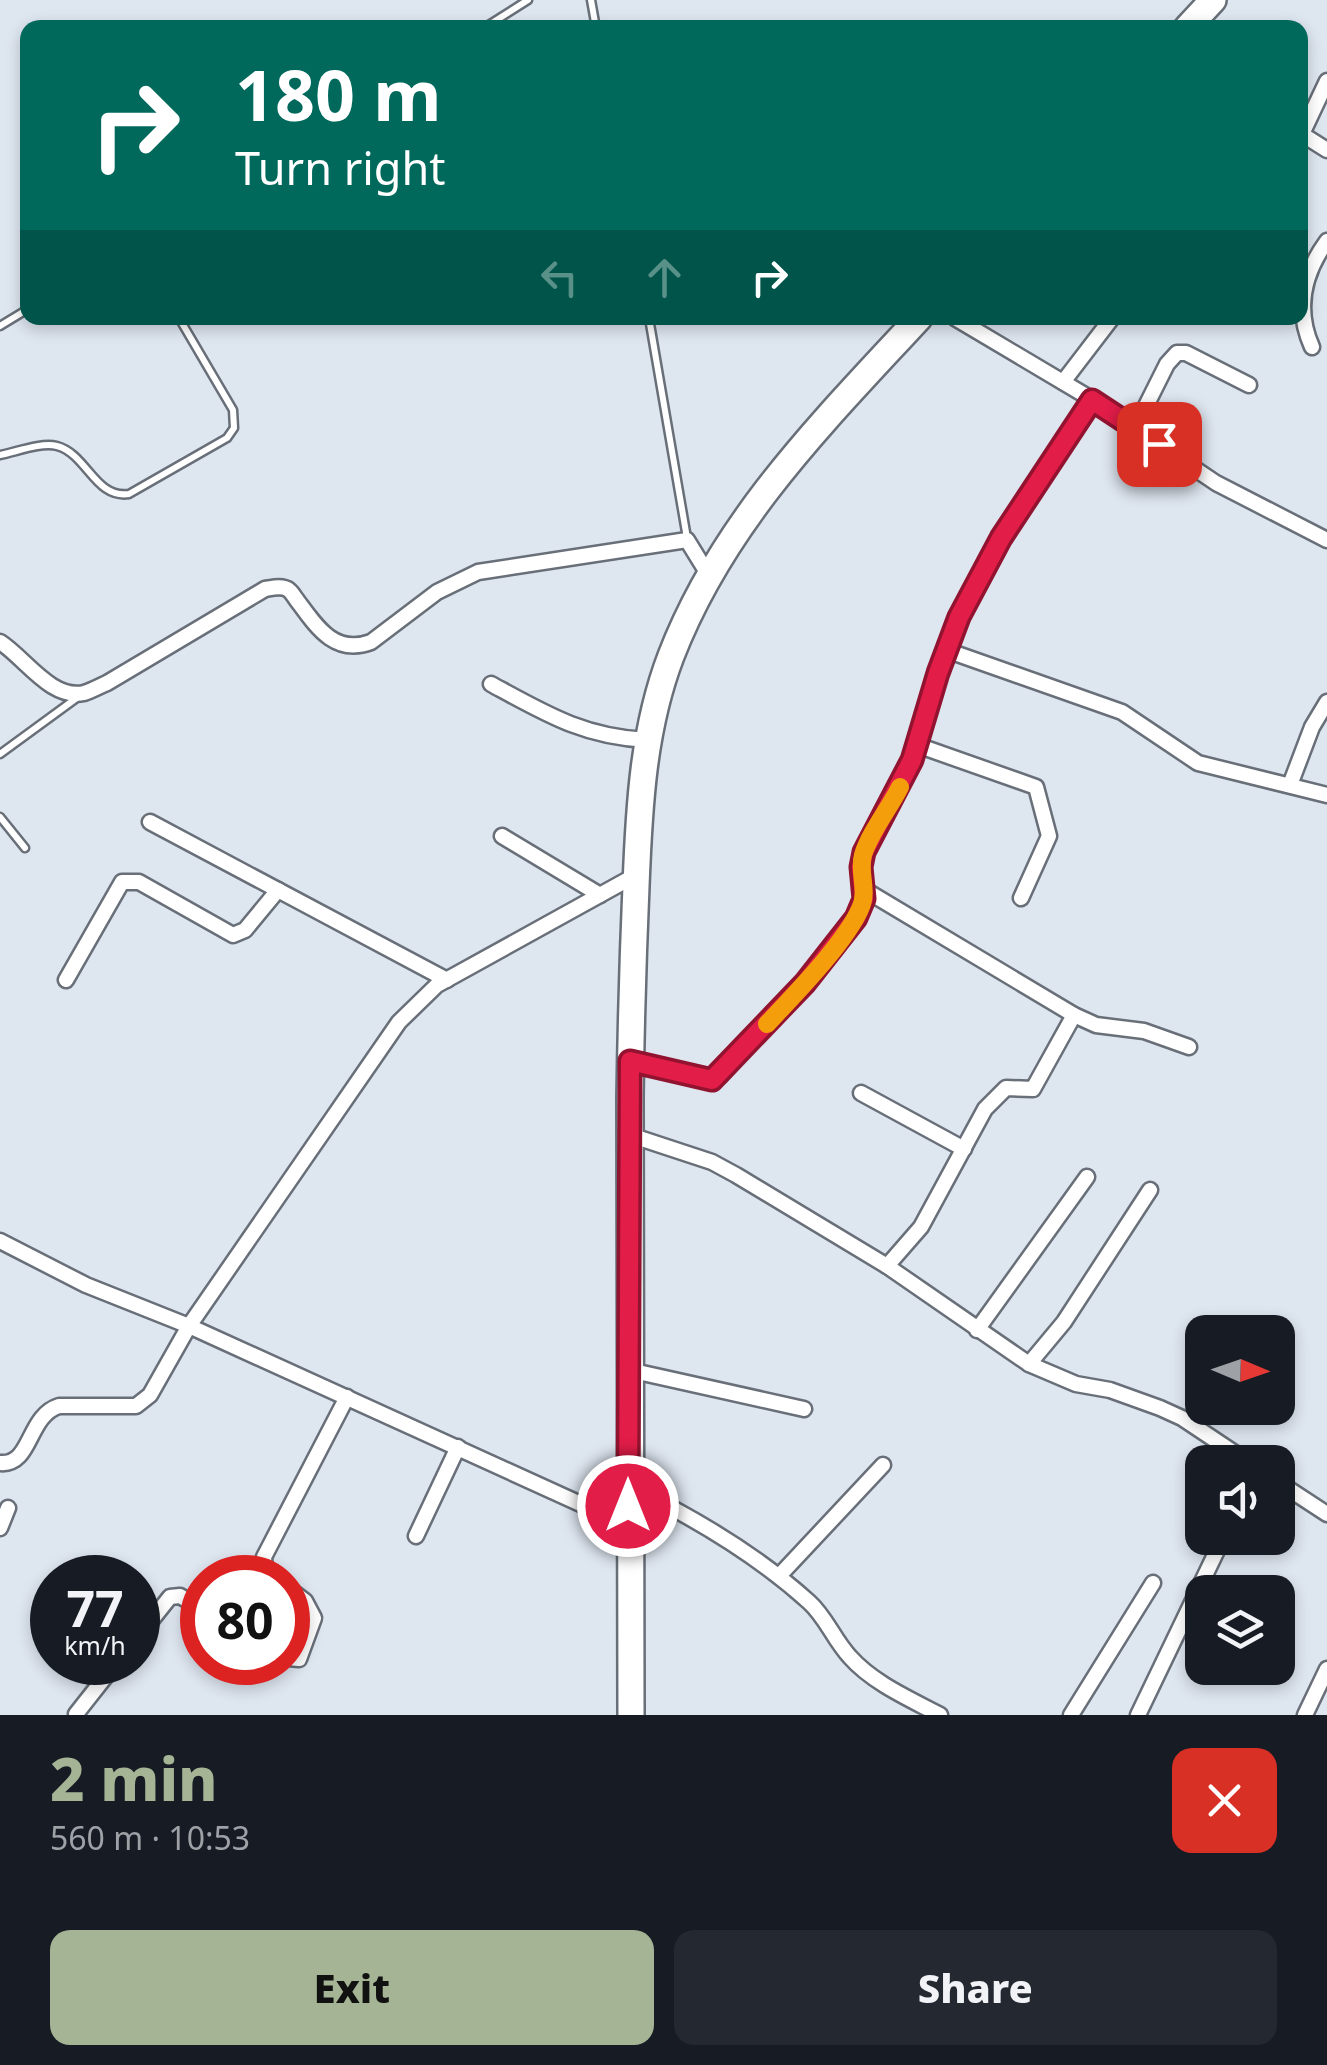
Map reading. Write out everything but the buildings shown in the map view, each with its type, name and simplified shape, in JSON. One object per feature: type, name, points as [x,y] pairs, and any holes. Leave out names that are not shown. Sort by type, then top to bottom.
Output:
[{"type":"highway","points":[[1194,20],[1212,0]]},
{"type":"highway","points":[[630,1712],[630,1061],[636,876],[647,740],[657,694],[708,574],[772,481],[913,325]]},
{"type":"street","points":[[1308,120],[1327,82]]},
{"type":"street","points":[[1308,279],[1327,241]]},
{"type":"street","points":[[967,325],[1092,400],[1216,484],[1327,540]]},
{"type":"street","points":[[1063,382],[1107,325]]},
{"type":"street","points":[[1304,325],[1312,347]]},
{"type":"street","points":[[1135,428],[1167,364],[1178,353],[1186,353],[1249,385]]},
{"type":"street","points":[[630,1061],[703,1080],[720,1076],[805,983],[846,931],[862,907],[864,852],[917,745],[959,617],[1001,538],[1092,400]]},
{"type":"street","points":[[0,642],[55,687],[84,693],[265,589],[289,590],[323,634],[335,642],[359,646],[371,642],[451,583],[478,572],[687,540],[708,574]]},
{"type":"street","points":[[946,650],[1122,712],[1198,763],[1327,795]]},
{"type":"street","points":[[491,684],[565,725],[614,738],[647,740]]},
{"type":"street","points":[[1290,784],[1312,727],[1327,702]]},
{"type":"street","points":[[917,745],[1036,786],[1049,836],[1022,898]]},
{"type":"street","points":[[150,822],[447,980]]},
{"type":"street","points":[[502,836],[600,895]]},
{"type":"street","points":[[0,1463],[10,1464],[20,1458],[41,1415],[50,1408],[136,1406],[143,1402],[190,1326],[398,1022],[415,1004],[447,980],[636,876]]},
{"type":"street","points":[[66,980],[126,880],[138,882],[233,935],[244,930],[278,890]]},
{"type":"street","points":[[864,890],[1074,1015],[1096,1025],[1135,1029],[1189,1047]]},
{"type":"street","points":[[888,1266],[921,1227],[986,1109],[1006,1088],[1033,1088],[1074,1015]]},
{"type":"street","points":[[861,1093],[964,1149]]},
{"type":"street","points":[[630,1136],[712,1162],[888,1266],[1030,1364],[1076,1384],[1132,1396],[1182,1418],[1222,1445]]},
{"type":"street","points":[[977,1330],[1087,1177]]},
{"type":"street","points":[[1030,1364],[1064,1322],[1150,1190]]},
{"type":"street","points":[[0,1241],[86,1285],[190,1326],[629,1526]]},
{"type":"street","points":[[629,1370],[804,1409]]},
{"type":"street","points":[[265,1555],[347,1397]]},
{"type":"street","points":[[416,1536],[458,1447]]},
{"type":"street","points":[[780,1576],[883,1465]]},
{"type":"street","points":[[628,1486],[690,1516],[780,1576],[820,1612],[853,1660],[940,1715]]},
{"type":"street","points":[[1295,1493],[1327,1514]]},
{"type":"street","points":[[0,1528],[8,1508]]},
{"type":"street","points":[[1138,1715],[1215,1555]]},
{"type":"street","points":[[1070,1715],[1154,1582]]},
{"type":"street","points":[[160,1610],[170,1598],[180,1596]]},
{"type":"street","points":[[1305,1715],[1327,1669]]},
{"type":"street","points":[[76,1714],[99,1685]]},
{"type":"lane","points":[[497,20],[528,0]]},
{"type":"lane","points":[[0,455],[57,446],[106,490],[122,496],[227,438],[234,428],[233,410],[183,325]]},
{"type":"lane","points":[[651,325],[687,540]]},
{"type":"lane","points":[[0,754],[84,693]]},
{"type":"lane","points":[[0,817],[25,848]]},
{"type":"slow traffic","points":[[767,1024],[856,918],[864,899],[864,852],[900,787]]},
{"type":"route","points":[[628,1506],[630,1061],[712,1080],[720,1076],[805,983],[862,907],[864,852],[912,760],[959,617],[1019,510],[1092,400],[1159,444]]}]
